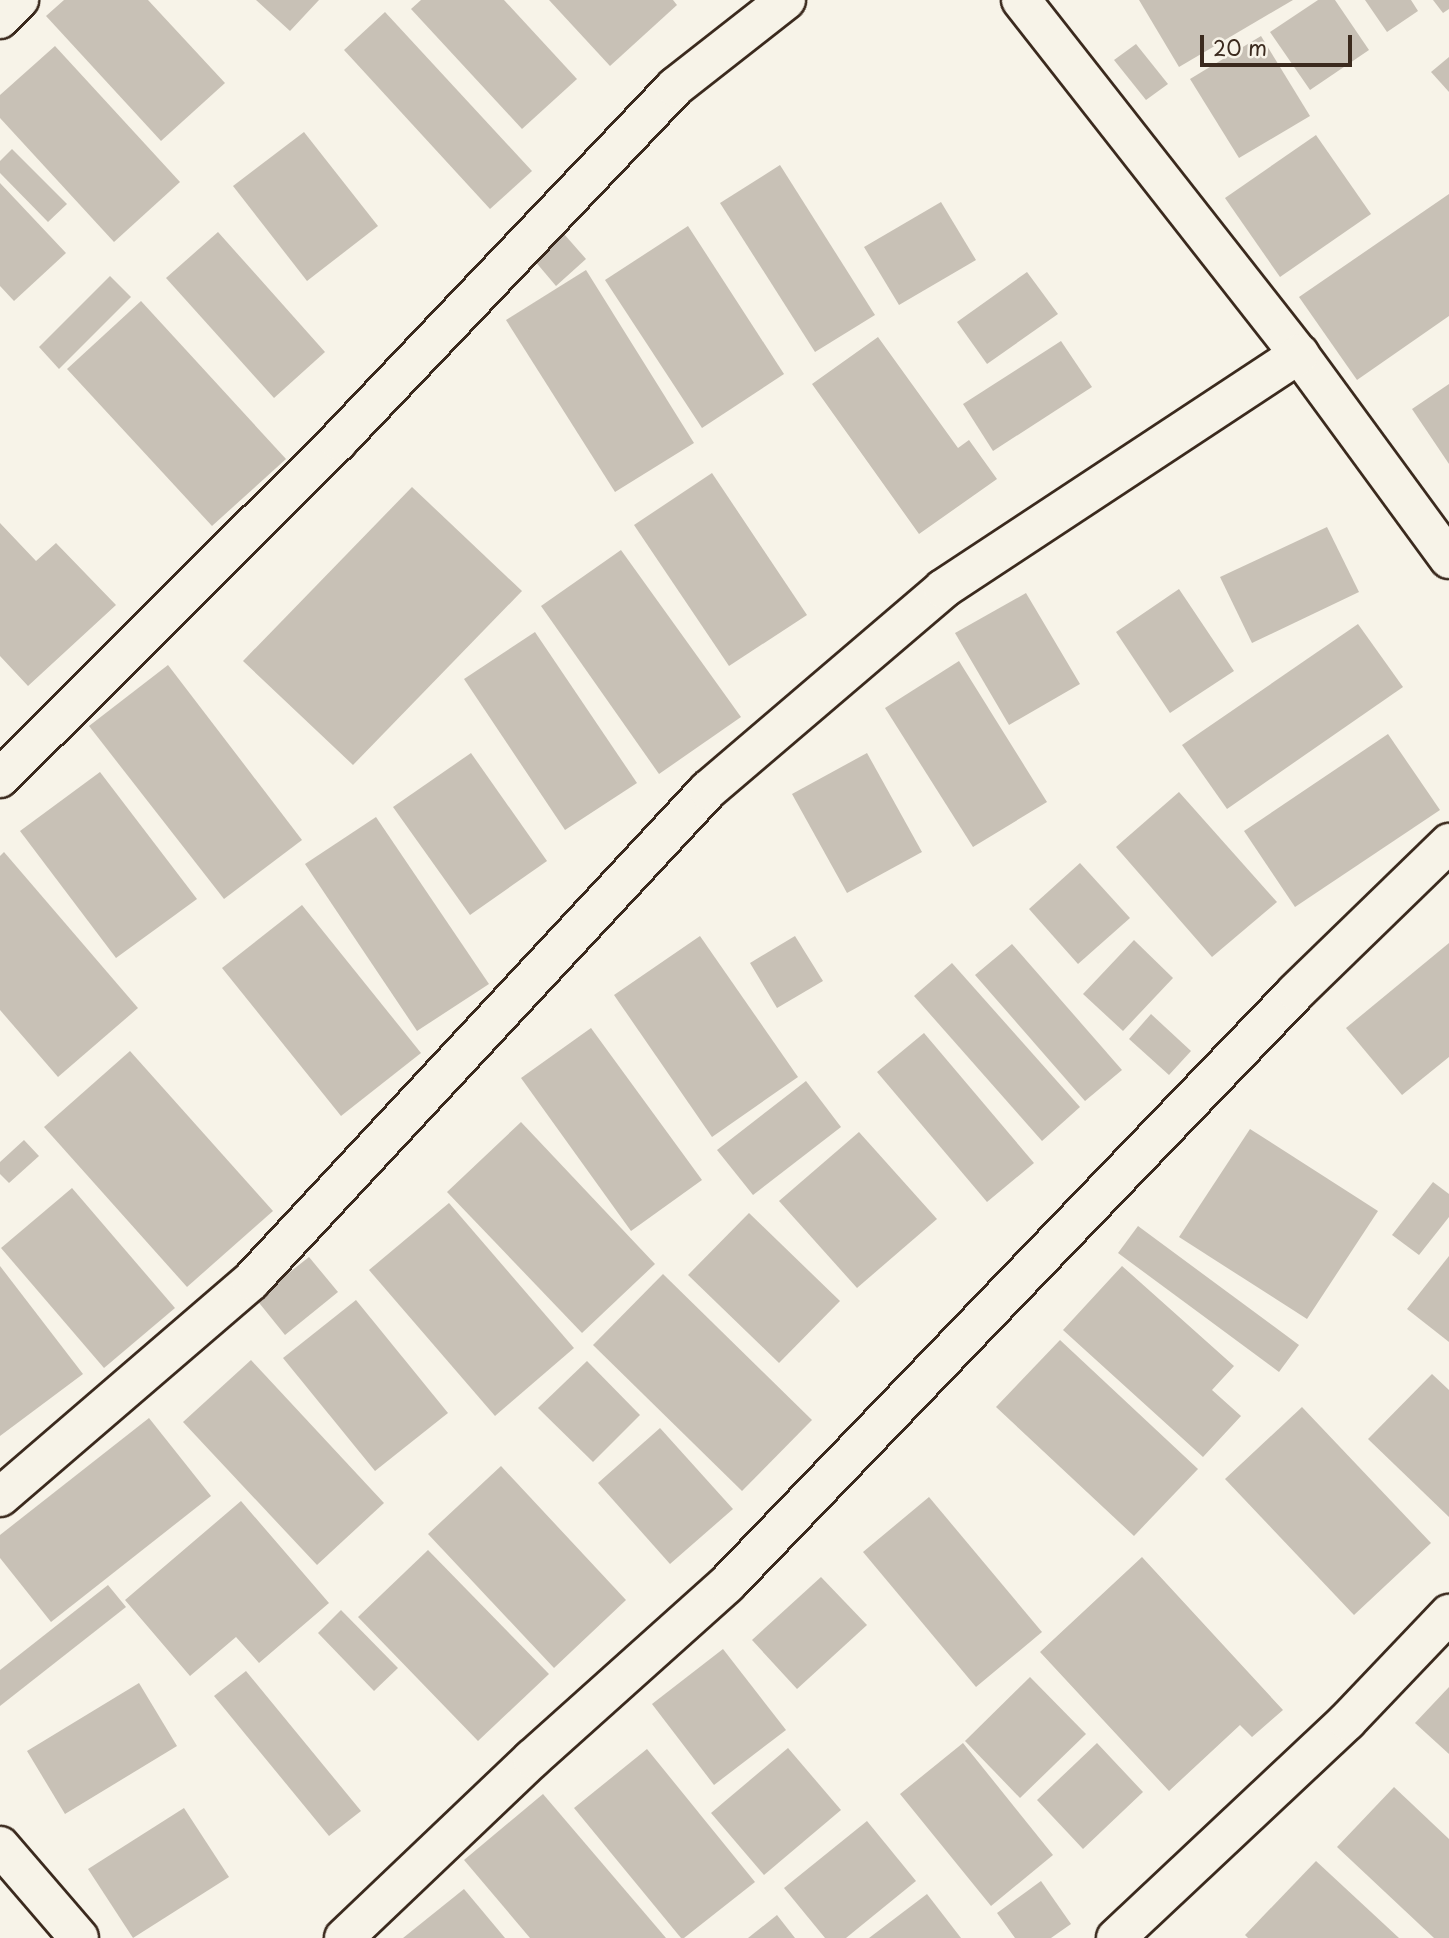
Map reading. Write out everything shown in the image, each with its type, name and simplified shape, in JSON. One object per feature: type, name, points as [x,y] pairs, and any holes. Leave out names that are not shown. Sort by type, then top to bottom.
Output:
[{"type":"street","points":[[0,19],[19,0]]},
{"type":"street","points":[[0,778],[338,441],[675,87],[786,0]]},
{"type":"street","points":[[1026,2],[1300,354],[1449,559]]},
{"type":"street","points":[[0,1497],[251,1281],[708,790],[943,589],[1300,354]]},
{"type":"street","points":[[344,1938],[533,1759],[727,1584],[1296,992],[1449,843]]},
{"type":"street","points":[[1116,1938],[1347,1721],[1449,1614]]},
{"type":"street","points":[[0,1846],[79,1938]]},
{"type":"building","points":[[64,0],[148,0],[225,83],[161,141],[46,16]]},
{"type":"building","points":[[256,0],[319,0],[290,31]]},
{"type":"building","points":[[421,0],[504,0],[577,79],[522,129],[411,9]]},
{"type":"building","points":[[549,0],[673,0],[677,5],[610,66]]},
{"type":"building","points":[[1139,0],[1293,0],[1179,67]]},
{"type":"building","points":[[1318,0],[1335,0],[1369,50],[1310,90],[1270,32]]},
{"type":"building","points":[[1365,0],[1411,0],[1418,11],[1387,32]]},
{"type":"building","points":[[1433,0],[1449,0],[1449,9],[1443,13]]},
{"type":"building","points":[[385,12],[532,171],[490,209],[344,50]]},
{"type":"building","points":[[1261,36],[1310,116],[1239,158],[1190,79]]},
{"type":"building","points":[[1136,44],[1168,84],[1146,100],[1114,60]]},
{"type":"building","points":[[55,46],[180,182],[114,242],[0,118],[0,95]]},
{"type":"building","points":[[1449,57],[1449,92],[1431,72]]},
{"type":"building","points":[[304,132],[378,226],[307,281],[233,186]]},
{"type":"building","points":[[1316,135],[1371,214],[1280,277],[1225,198]]},
{"type":"building","points":[[12,149],[67,204],[48,222],[0,173],[0,161]]},
{"type":"building","points":[[780,165],[875,315],[815,352],[720,203]]},
{"type":"building","points":[[0,183],[66,253],[14,301],[0,286]]},
{"type":"building","points":[[1449,194],[1449,316],[1357,380],[1299,297]]},
{"type":"building","points":[[941,202],[976,260],[899,305],[864,247]]},
{"type":"building","points":[[688,226],[784,374],[702,428],[605,280]]},
{"type":"building","points":[[218,232],[325,352],[274,398],[166,278]]},
{"type":"building","points":[[564,234],[586,259],[556,286],[534,260]]},
{"type":"building","points":[[586,270],[694,443],[615,492],[506,320]]},
{"type":"building","points":[[1027,272],[1058,314],[987,364],[957,322]]},
{"type":"building","points":[[110,276],[131,297],[59,369],[39,347]]},
{"type":"building","points":[[141,301],[286,459],[212,526],[67,369]]},
{"type":"building","points":[[878,337],[958,448],[969,440],[997,479],[919,534],[812,384]]},
{"type":"building","points":[[1061,341],[1092,387],[993,451],[963,404]]},
{"type":"building","points":[[1449,384],[1449,464],[1412,409]]},
{"type":"building","points":[[712,473],[807,615],[729,666],[634,525]]},
{"type":"building","points":[[412,487],[522,591],[353,765],[243,661]]},
{"type":"building","points":[[0,523],[36,561],[56,543],[116,605],[28,686],[0,656]]},
{"type":"building","points":[[1327,527],[1359,592],[1252,643],[1220,577]]},
{"type":"building","points":[[621,550],[741,717],[659,774],[541,606]]},
{"type":"building","points":[[1179,589],[1234,671],[1170,713],[1116,632]]},
{"type":"building","points":[[1026,593],[1080,684],[1009,725],[955,633]]},
{"type":"building","points":[[1358,624],[1403,687],[1227,809],[1182,745]]},
{"type":"building","points":[[535,632],[637,783],[565,830],[464,679]]},
{"type":"building","points":[[959,661],[1047,802],[973,847],[885,708]]},
{"type":"building","points":[[168,665],[302,840],[224,899],[89,726]]},
{"type":"building","points":[[1388,734],[1440,810],[1295,907],[1244,831]]},
{"type":"building","points":[[471,753],[547,861],[470,915],[393,807]]},
{"type":"building","points":[[867,753],[922,852],[847,893],[792,794]]},
{"type":"building","points":[[100,772],[197,899],[116,958],[20,831]]},
{"type":"building","points":[[1179,792],[1277,902],[1212,957],[1116,847]]},
{"type":"building","points":[[376,817],[489,984],[417,1031],[305,864]]},
{"type":"building","points":[[4,852],[138,1008],[58,1077],[0,1010],[0,856]]},
{"type":"building","points":[[1080,863],[1130,918],[1078,964],[1029,909]]},
{"type":"building","points":[[302,905],[421,1053],[341,1116],[222,968]]},
{"type":"building","points":[[700,936],[798,1077],[712,1137],[614,995]]},
{"type":"building","points":[[795,936],[823,981],[777,1008],[750,963]]},
{"type":"building","points":[[1134,940],[1173,978],[1123,1031],[1083,994]]},
{"type":"building","points":[[1449,943],[1449,1057],[1402,1095],[1346,1028]]},
{"type":"building","points":[[1012,944],[1122,1070],[1085,1101],[975,975]]},
{"type":"building","points":[[952,963],[1080,1107],[1042,1141],[914,996]]},
{"type":"building","points":[[1151,1014],[1191,1051],[1169,1075],[1129,1039]]},
{"type":"building","points":[[591,1028],[702,1180],[631,1231],[521,1078]]},
{"type":"building","points":[[924,1033],[1034,1163],[987,1202],[877,1072]]},
{"type":"building","points":[[130,1051],[273,1211],[187,1287],[44,1127]]},
{"type":"building","points":[[806,1081],[841,1127],[753,1195],[717,1150]]},
{"type":"building","points":[[521,1122],[655,1264],[582,1333],[447,1192]]},
{"type":"building","points":[[1250,1129],[1378,1211],[1307,1319],[1179,1237]]},
{"type":"building","points":[[859,1132],[937,1219],[857,1288],[779,1201]]},
{"type":"building","points":[[24,1140],[39,1156],[9,1183],[0,1174],[0,1162]]},
{"type":"building","points":[[1433,1182],[1449,1194],[1449,1217],[1419,1255],[1392,1235]]},
{"type":"building","points":[[72,1188],[175,1308],[104,1368],[1,1248]]},
{"type":"building","points":[[449,1203],[574,1348],[495,1416],[369,1270]]},
{"type":"building","points":[[749,1213],[840,1301],[779,1363],[688,1275]]},
{"type":"building","points":[[1138,1226],[1299,1345],[1279,1372],[1118,1253]]},
{"type":"building","points":[[1449,1256],[1449,1342],[1407,1309]]},
{"type":"building","points":[[309,1257],[338,1292],[285,1335],[256,1299]]},
{"type":"building","points":[[0,1266],[83,1374],[0,1436]]},
{"type":"building","points":[[1122,1266],[1234,1366],[1212,1390],[1241,1416],[1203,1457],[1063,1330]]},
{"type":"building","points":[[663,1274],[812,1420],[742,1491],[593,1345]]},
{"type":"building","points":[[356,1300],[448,1413],[375,1471],[283,1358]]},
{"type":"building","points":[[1060,1340],[1198,1469],[1134,1536],[996,1407]]},
{"type":"building","points":[[251,1360],[384,1503],[317,1565],[183,1422]]},
{"type":"building","points":[[587,1361],[640,1415],[593,1462],[538,1408]]},
{"type":"building","points":[[1432,1374],[1449,1390],[1449,1517],[1368,1439]]},
{"type":"building","points":[[1302,1407],[1431,1543],[1354,1615],[1225,1479]]},
{"type":"building","points":[[149,1418],[211,1496],[51,1622],[0,1558],[0,1535]]},
{"type":"building","points":[[660,1428],[733,1509],[670,1564],[598,1483]]},
{"type":"building","points":[[501,1466],[626,1600],[554,1668],[428,1534]]},
{"type":"building","points":[[929,1497],[1042,1632],[976,1687],[863,1552]]},
{"type":"building","points":[[241,1501],[329,1603],[259,1663],[236,1637],[190,1676],[125,1600]]},
{"type":"building","points":[[428,1550],[549,1674],[478,1741],[358,1617]]},
{"type":"building","points":[[1142,1557],[1283,1710],[1252,1737],[1240,1725],[1169,1791],[1040,1652]]},
{"type":"building","points":[[821,1577],[867,1625],[797,1689],[752,1640]]},
{"type":"building","points":[[108,1585],[126,1607],[0,1706],[0,1670]]},
{"type":"building","points":[[341,1610],[398,1668],[374,1691],[318,1633]]},
{"type":"building","points":[[723,1649],[786,1730],[714,1785],[652,1704]]},
{"type":"building","points":[[246,1671],[361,1811],[329,1836],[214,1696]]},
{"type":"building","points":[[1030,1677],[1086,1734],[1020,1798],[965,1741]]},
{"type":"building","points":[[139,1683],[177,1746],[65,1814],[27,1751]]},
{"type":"building","points":[[1449,1687],[1449,1754],[1415,1723]]},
{"type":"building","points":[[963,1743],[1053,1855],[991,1906],[900,1794]]},
{"type":"building","points":[[1097,1743],[1143,1792],[1083,1849],[1037,1800]]},
{"type":"building","points":[[788,1748],[841,1810],[764,1875],[711,1813]]},
{"type":"building","points":[[647,1749],[755,1882],[684,1938],[681,1938],[574,1808]]},
{"type":"building","points":[[1394,1787],[1449,1839],[1449,1938],[1434,1938],[1337,1847]]},
{"type":"building","points":[[543,1794],[666,1938],[530,1938],[464,1860]]},
{"type":"building","points":[[184,1808],[229,1877],[133,1938],[88,1869]]},
{"type":"building","points":[[867,1821],[916,1881],[846,1938],[825,1938],[784,1888]]},
{"type":"building","points":[[1316,1861],[1399,1938],[1248,1938],[1245,1935]]},
{"type":"building","points":[[1041,1881],[1071,1924],[1051,1938],[1015,1938],[997,1913]]},
{"type":"building","points":[[464,1889],[505,1938],[403,1938]]},
{"type":"building","points":[[927,1894],[961,1938],[869,1938]]},
{"type":"building","points":[[777,1915],[795,1938],[748,1938]]}]
